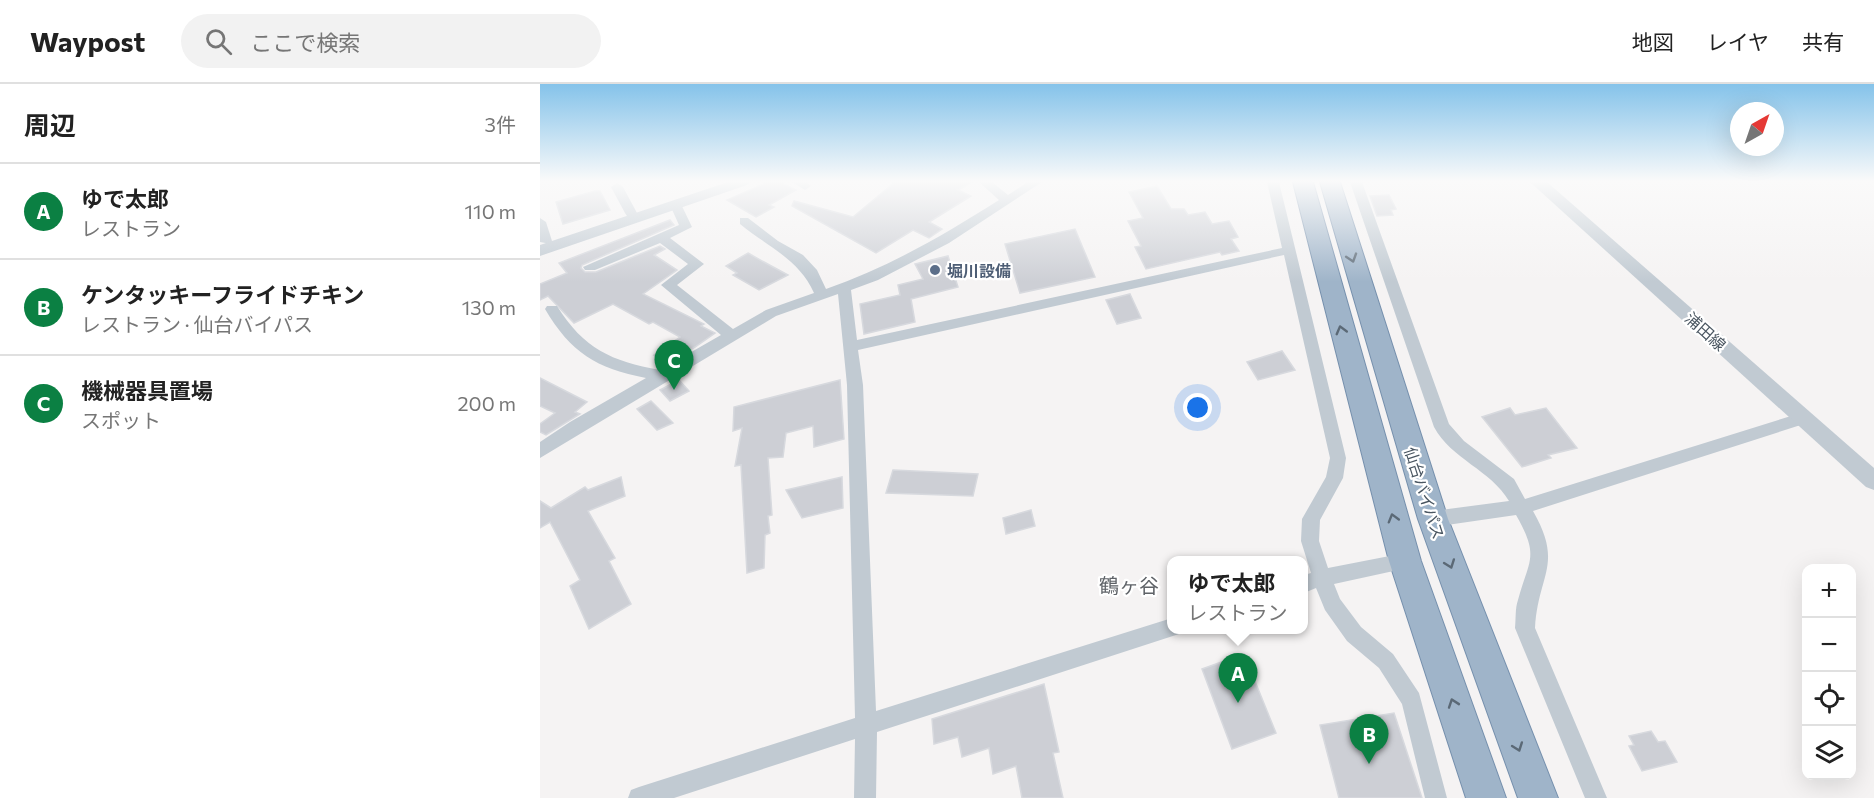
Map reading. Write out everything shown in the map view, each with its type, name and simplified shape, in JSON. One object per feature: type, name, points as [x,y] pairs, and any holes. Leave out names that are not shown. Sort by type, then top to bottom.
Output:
[{"type":"highway","points":[[1312,215],[1405,561],[1486,798]]},
{"type":"highway","name":"仙台バイパス","points":[[1340,215],[1433,519],[1538,798]]},
{"type":"street","points":[[542,245],[625,215]]},
{"type":"street","points":[[542,245],[641,215]]},
{"type":"street","points":[[590,267],[686,227],[681,215]]},
{"type":"street","points":[[540,451],[662,376],[771,313],[873,277],[944,240],[983,215]]},
{"type":"street","points":[[1281,215],[1338,458],[1334,478],[1311,519],[1313,581],[1354,634],[1386,661],[1412,700],[1436,798]]},
{"type":"street","points":[[1368,215],[1442,427],[1458,446],[1508,484],[1534,530],[1540,548],[1539,570],[1527,601],[1526,628],[1596,798]]},
{"type":"street","name":"浦田線","points":[[1576,215],[1874,481]]},
{"type":"street","points":[[744,221],[773,244],[798,258],[812,273],[822,294]]},
{"type":"street","points":[[540,222],[542,245]]},
{"type":"street","points":[[662,238],[697,264],[668,285],[732,336]]},
{"type":"street","points":[[851,346],[1289,250]]},
{"type":"street","points":[[844,289],[855,396],[866,726],[865,798]]},
{"type":"street","points":[[552,309],[563,330],[578,347],[623,369],[662,376]]},
{"type":"street","points":[[1433,519],[1522,507],[1804,418]]},
{"type":"street","points":[[1313,581],[1405,561]]},
{"type":"street","points":[[639,798],[1167,629]]},
{"type":"building","points":[[560,215],[592,215],[563,224]]},
{"type":"building","points":[[809,215],[940,215],[929,222],[942,229],[929,238],[913,230],[876,253]]},
{"type":"building","points":[[1142,215],[1207,215],[1212,224],[1229,221],[1238,237],[1231,239],[1239,251],[1222,255],[1220,252],[1146,269],[1135,247],[1141,246],[1128,221],[1143,218]]},
{"type":"building","points":[[670,220],[674,225],[582,265],[581,268],[585,272],[596,272],[660,246],[665,249],[654,255],[677,270],[643,294],[704,324],[701,326],[715,333],[695,347],[669,362],[654,355],[680,337],[653,322],[649,324],[613,304],[574,323],[548,296],[540,300],[540,284],[567,273],[559,263]]},
{"type":"building","points":[[1075,229],[1095,277],[1020,293],[1005,244]]},
{"type":"building","points":[[748,253],[788,275],[759,290],[733,275],[737,273],[726,266]]},
{"type":"building","points":[[948,256],[958,287],[911,299],[915,322],[864,334],[860,304],[900,295],[898,285],[923,279],[915,264]]},
{"type":"building","points":[[1130,294],[1141,318],[1117,324],[1106,300]]},
{"type":"building","points":[[1282,351],[1295,370],[1258,380],[1247,362]]},
{"type":"building","points":[[540,378],[587,402],[575,412],[580,414],[546,435],[540,432],[540,424],[555,413],[540,406]]},
{"type":"building","points":[[679,380],[689,391],[670,401],[660,390]]},
{"type":"building","points":[[840,380],[844,439],[814,447],[813,426],[786,433],[783,457],[768,458],[772,515],[768,516],[770,533],[765,535],[764,568],[747,573],[741,465],[735,466],[742,428],[733,431],[734,407]]},
{"type":"building","points":[[651,401],[673,423],[657,430],[637,409]]},
{"type":"building","points":[[1510,408],[1515,415],[1546,408],[1577,448],[1548,455],[1551,458],[1522,467],[1482,417]]},
{"type":"building","points":[[893,470],[978,474],[973,496],[886,493]]},
{"type":"building","points":[[621,477],[625,496],[588,511],[615,558],[609,561],[631,604],[589,629],[570,586],[580,580],[550,522],[540,528],[540,501],[551,508],[585,487],[588,490]]},
{"type":"building","points":[[842,477],[843,508],[802,518],[786,490]]},
{"type":"building","points":[[1031,510],[1035,526],[1006,534],[1003,518]]},
{"type":"building","points":[[1244,654],[1276,733],[1232,749],[1202,669]]},
{"type":"building","points":[[1044,684],[1059,752],[1053,753],[1063,798],[1022,798],[1016,766],[993,774],[989,748],[962,757],[958,737],[934,744],[932,719]]},
{"type":"building","points":[[1394,713],[1422,798],[1339,798],[1320,725]]},
{"type":"building","points":[[1651,731],[1658,742],[1665,741],[1677,762],[1642,771],[1629,746],[1634,745],[1629,736]]},
{"type":"place","name":"堀川設備","points":[[935,270]]},
{"type":"place","name":"機械器具置場","points":[[674,390]]},
{"type":"place","name":"ゆで太郎","points":[[1238,703]]},
{"type":"place","name":"ケンタッキーフライドチキン","points":[[1369,764]]},
{"type":"district","name":"鶴ヶ谷","points":[[1129,585]]}]
